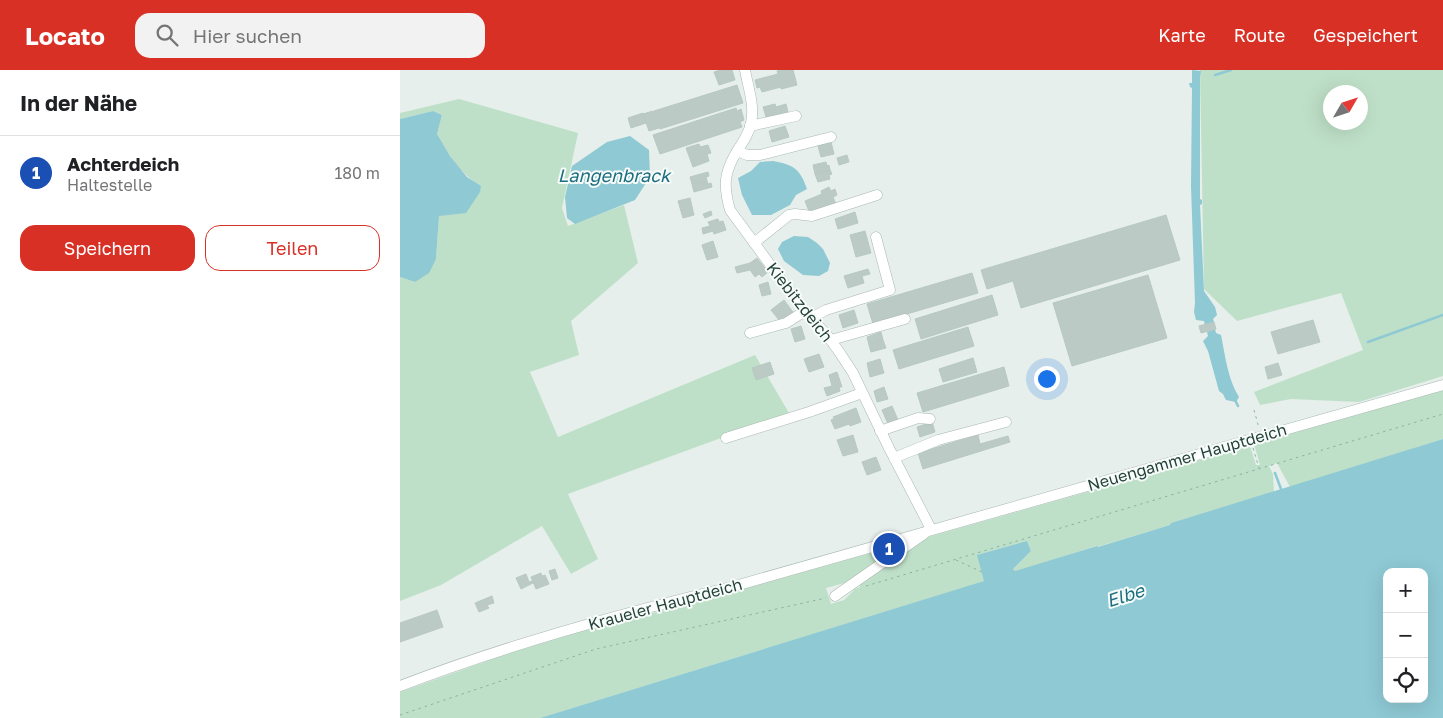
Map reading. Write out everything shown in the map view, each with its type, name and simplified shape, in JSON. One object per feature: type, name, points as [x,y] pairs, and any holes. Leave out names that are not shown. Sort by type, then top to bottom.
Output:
[{"type":"street","name":"Kiebitzdeich","points":[[745,70],[752,108],[750,126],[746,138],[731,163],[726,178],[725,192],[730,210],[808,314],[831,340],[853,373],[880,431],[931,529]]},
{"type":"street","points":[[750,126],[796,116]]},
{"type":"street","points":[[738,151],[747,155],[760,155],[830,137]]},
{"type":"street","points":[[754,243],[789,214],[812,216],[877,195]]},
{"type":"street","points":[[750,333],[890,290],[876,237]]},
{"type":"street","points":[[831,340],[905,318]]},
{"type":"street","name":"Neuengammer Hauptdeich","points":[[931,529],[1443,385]]},
{"type":"street","points":[[726,438],[862,393]]},
{"type":"street","points":[[880,431],[918,418],[930,419]]},
{"type":"street","points":[[894,458],[938,440],[1006,422]]},
{"type":"street","points":[[835,596],[931,529]]},
{"type":"street","name":"Kraueler Hauptdeich","points":[[400,686],[469,661],[599,621],[643,608],[735,586],[931,529]]},
{"type":"path","points":[[1254,410],[1261,437]]},
{"type":"path","points":[[862,588],[1443,414]]},
{"type":"path","points":[[1251,440],[1260,469]]},
{"type":"path","points":[[955,560],[982,572]]},
{"type":"path","points":[[400,714],[596,649],[835,596]]},
{"type":"green space","points":[[1200,70],[1443,70],[1443,376],[1359,402],[1291,399],[1260,405],[1254,392],[1363,350],[1341,293],[1237,321],[1204,289]]},
{"type":"green space","points":[[459,99],[578,133],[562,208],[568,226],[624,205],[638,263],[571,321],[579,355],[530,372],[558,437],[755,355],[789,413],[568,494],[598,559],[571,574],[542,526],[441,585],[400,601],[400,277],[415,282],[436,259],[439,216],[481,187],[456,163],[437,134],[442,115],[433,111],[400,119],[400,113]]},
{"type":"green space","points":[[1443,390],[1443,439],[1290,487],[1277,463],[1269,466],[1273,474],[1274,492],[1171,523],[1170,525],[1015,572],[1013,569],[1031,551],[1027,541],[978,555],[985,581],[540,718],[400,718],[400,692],[504,655],[602,625],[690,604],[910,542],[848,582],[826,588],[831,604],[844,600],[855,589],[860,587],[860,584],[851,587],[928,537],[1250,446],[1256,465],[1260,465],[1254,444]]},
{"type":"water","points":[[1192,70],[1201,71],[1200,199],[1202,204],[1200,205],[1204,291],[1215,307],[1217,315],[1213,319],[1214,322],[1205,325],[1204,321],[1196,320],[1194,312],[1191,186],[1192,88],[1189,83],[1192,83]]},
{"type":"water","points":[[433,111],[442,115],[437,134],[450,156],[467,177],[481,186],[480,192],[466,213],[439,216],[436,259],[429,273],[415,282],[400,277],[400,119]]},
{"type":"water","name":"Langenbrack","points":[[630,136],[649,150],[650,177],[635,200],[575,224],[567,218],[565,197],[572,166],[607,142]]},
{"type":"water","points":[[773,161],[791,166],[799,172],[807,189],[796,195],[790,205],[771,215],[752,215],[742,195],[738,178],[751,171],[760,162]]},
{"type":"water","points":[[794,236],[808,237],[823,249],[830,263],[828,271],[819,276],[803,275],[784,261],[778,249],[782,242]]},
{"type":"water","points":[[1215,329],[1216,333],[1221,335],[1230,375],[1239,397],[1236,402],[1226,400],[1219,391],[1208,351],[1203,341],[1208,336],[1207,332]]},
{"type":"water","name":"Elbe","points":[[1443,439],[1443,718],[540,718],[984,581],[977,555],[1027,541],[1031,551],[1013,569],[1015,571],[1170,525],[1171,523]]},
{"type":"building","points":[[732,70],[735,80],[719,85],[714,72]]},
{"type":"building","points":[[793,70],[797,85],[762,92],[760,87],[757,88],[755,80],[778,74],[777,71]]},
{"type":"building","points":[[737,85],[743,103],[660,129],[654,111]]},
{"type":"building","points":[[775,104],[776,107],[786,104],[788,112],[778,114],[778,116],[767,120],[763,107]]},
{"type":"building","points":[[736,108],[737,111],[741,109],[744,120],[740,122],[742,127],[660,154],[653,135]]},
{"type":"building","points":[[653,111],[659,128],[649,131],[643,114]]},
{"type":"building","points":[[643,113],[646,123],[631,128],[628,118]]},
{"type":"building","points":[[785,126],[789,137],[772,142],[769,131]]},
{"type":"building","points":[[831,142],[834,154],[821,157],[818,146]]},
{"type":"building","points":[[699,144],[700,147],[708,145],[711,153],[707,154],[709,161],[693,167],[686,148]]},
{"type":"building","points":[[847,155],[849,162],[839,165],[837,158]]},
{"type":"building","points":[[826,162],[830,170],[815,174],[813,165]]},
{"type":"building","points":[[830,170],[832,174],[829,175],[830,179],[818,182],[815,174]]},
{"type":"building","points":[[708,172],[707,181],[692,184],[690,177]]},
{"type":"building","points":[[707,181],[708,184],[711,183],[712,187],[694,192],[692,184]]},
{"type":"building","points":[[829,187],[831,191],[835,189],[837,195],[833,197],[836,204],[810,214],[805,201],[822,194],[821,191]]},
{"type":"building","points":[[690,198],[694,215],[683,218],[678,201]]},
{"type":"building","points":[[711,211],[712,215],[705,218],[703,214]]},
{"type":"building","points":[[855,212],[858,223],[838,229],[835,219]]},
{"type":"building","points":[[1166,215],[1180,260],[1021,308],[1013,281],[987,289],[981,270]]},
{"type":"building","points":[[718,219],[719,222],[723,221],[726,230],[714,234],[713,231],[703,234],[702,228],[710,226],[708,222]]},
{"type":"building","points":[[865,231],[871,253],[856,257],[850,235]]},
{"type":"building","points":[[713,241],[718,257],[707,260],[702,245]]},
{"type":"building","points":[[757,258],[768,272],[762,277],[759,274],[755,277],[750,270],[737,273],[735,267],[750,263]]},
{"type":"building","points":[[868,269],[870,274],[862,276],[864,283],[848,288],[844,276]]},
{"type":"building","points":[[972,273],[978,293],[873,324],[867,304]]},
{"type":"building","points":[[1148,275],[1167,338],[1072,366],[1053,303]]},
{"type":"building","points":[[768,282],[771,294],[762,296],[759,285]]},
{"type":"building","points":[[992,295],[998,315],[921,339],[915,319]]},
{"type":"building","points":[[784,300],[795,315],[787,320],[784,317],[779,320],[771,310]]},
{"type":"building","points":[[854,310],[858,323],[843,328],[839,315]]},
{"type":"building","points":[[1313,320],[1320,342],[1278,354],[1271,332]]},
{"type":"building","points":[[1214,322],[1216,329],[1201,333],[1199,326]]},
{"type":"building","points":[[801,326],[805,339],[795,342],[791,329]]},
{"type":"building","points":[[968,327],[974,346],[899,369],[893,350]]},
{"type":"building","points":[[881,332],[883,340],[869,345],[867,337]]},
{"type":"building","points":[[883,340],[886,348],[871,352],[869,345]]},
{"type":"building","points":[[819,354],[824,367],[809,372],[804,359]]},
{"type":"building","points":[[973,358],[977,372],[943,382],[939,369]]},
{"type":"building","points":[[880,359],[884,373],[870,377],[867,363]]},
{"type":"building","points":[[770,362],[774,374],[756,380],[752,368]]},
{"type":"building","points":[[1278,363],[1282,375],[1268,379],[1265,367]]},
{"type":"building","points":[[1004,367],[1009,386],[923,412],[917,393]]},
{"type":"building","points":[[837,372],[842,387],[839,387],[840,391],[827,396],[824,388],[832,386],[829,375]]},
{"type":"building","points":[[884,387],[888,399],[877,402],[874,391]]},
{"type":"building","points":[[892,406],[898,420],[888,424],[882,410]]},
{"type":"building","points":[[856,408],[861,422],[835,429],[831,420],[834,419],[833,417]]},
{"type":"building","points":[[932,422],[935,432],[920,437],[917,427]]},
{"type":"building","points":[[853,435],[858,452],[843,456],[837,440]]},
{"type":"building","points":[[978,435],[980,444],[1008,436],[1010,442],[923,469],[918,453]]},
{"type":"building","points":[[876,457],[881,470],[867,475],[862,462]]},
{"type":"building","points":[[555,569],[558,578],[552,580],[549,571]]},
{"type":"building","points":[[541,573],[542,576],[545,575],[549,584],[536,589],[531,577]]},
{"type":"building","points":[[526,574],[529,582],[532,581],[533,583],[521,589],[516,578]]},
{"type":"building","points":[[492,596],[494,603],[487,605],[489,608],[479,612],[475,603]]},
{"type":"building","points":[[437,610],[443,627],[400,642],[400,623]]},
{"type":"waterway","points":[[1215,75],[1231,70]]},
{"type":"waterway","points":[[1368,342],[1443,315]]},
{"type":"waterway","points":[[1235,400],[1238,406]]},
{"type":"waterway","points":[[1275,473],[1281,489]]},
{"type":"place","name":"Achterdeich","points":[[889,549]]}]
